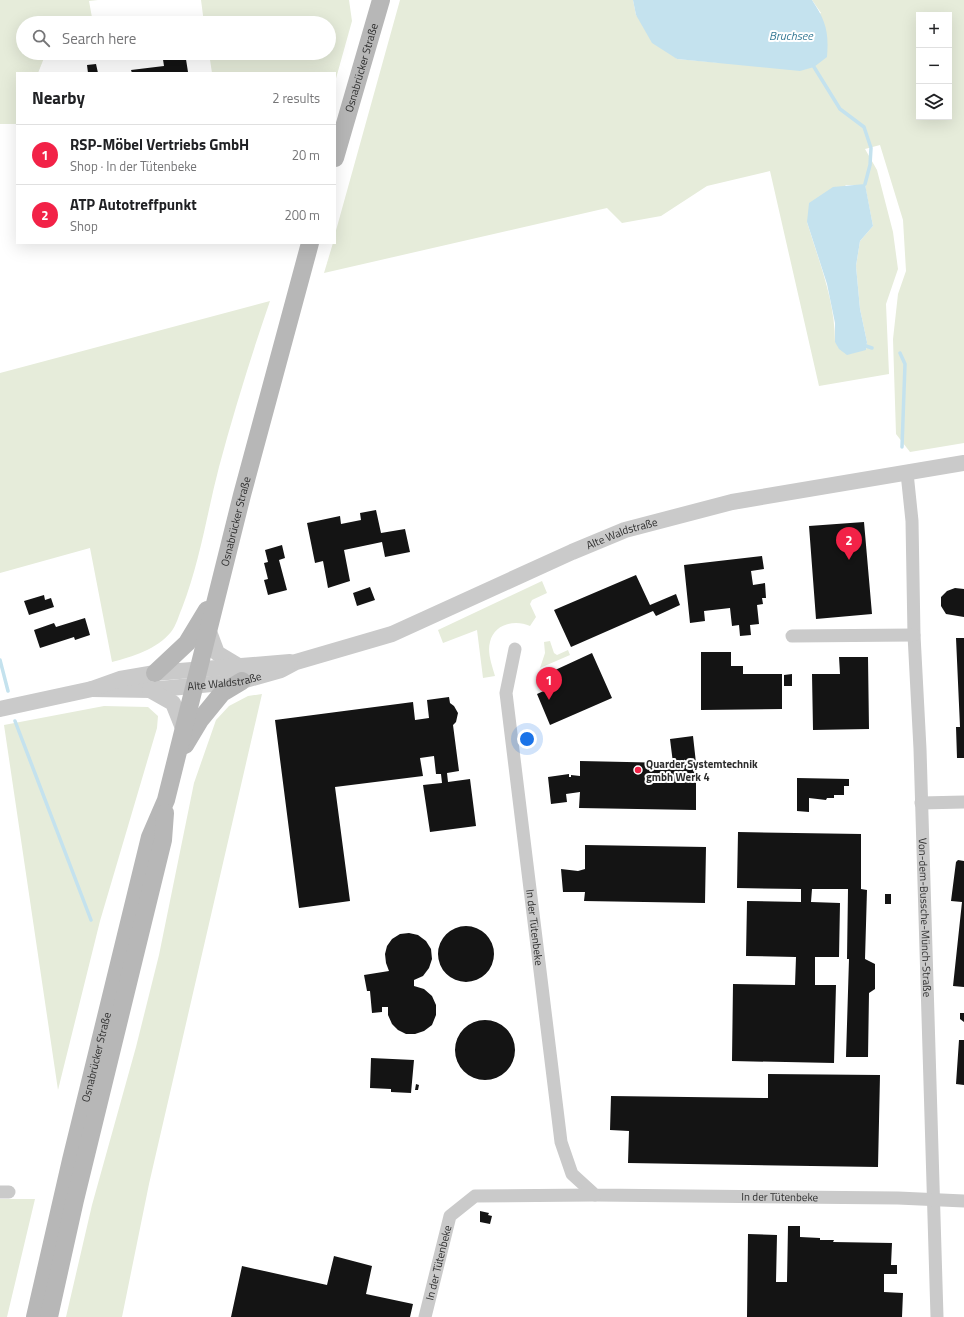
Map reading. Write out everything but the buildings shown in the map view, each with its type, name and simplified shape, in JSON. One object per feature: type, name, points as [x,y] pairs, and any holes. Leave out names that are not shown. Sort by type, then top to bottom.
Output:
[{"type":"main road","name":"Osnabrücker Straße","points":[[336,155],[381,0]]},
{"type":"main road","name":"Osnabrücker Straße","points":[[49,1317],[75,1200],[163,840],[166,800],[175,762],[216,596],[310,244]]},
{"type":"main road","points":[[153,681],[187,643],[216,596]]},
{"type":"main road","points":[[175,762],[200,720],[239,673]]},
{"type":"main road","name":"Osnabrücker Straße","points":[[35,1317],[71,1160],[150,837],[166,800]]},
{"type":"street","name":"Alte Waldstraße","points":[[8,707],[92,689],[120,679],[153,681],[281,670],[296,662],[392,634],[572,552],[625,530],[732,502],[964,462]]},
{"type":"street","name":"Von-dem-Bussche-Münch-Straße","points":[[907,473],[912,514],[914,635],[921,803],[937,1317]]},
{"type":"street","name":"Alte Waldstraße","points":[[208,629],[218,653],[239,673]]},
{"type":"street","points":[[792,636],[914,635]]},
{"type":"street","name":"In der Tütenbeke","points":[[515,649],[506,693],[561,1142],[572,1174],[595,1195]]},
{"type":"street","points":[[153,681],[173,703],[184,728]]},
{"type":"street","points":[[921,803],[964,802]]},
{"type":"street","name":"In der Tütenbeke","points":[[425,1317],[450,1216],[475,1196],[595,1195],[898,1198],[933,1201],[964,1201]]},
{"type":"green space","points":[[0,0],[98,0],[89,1],[92,16],[16,16],[16,60],[43,60],[38,72],[16,72],[16,124],[0,124]]},
{"type":"green space","points":[[201,0],[349,0],[352,21],[336,78],[336,72],[212,72],[210,60],[336,60],[336,16],[203,16]]},
{"type":"green space","points":[[400,0],[633,0],[636,15],[677,59],[722,63],[821,13],[812,0],[964,0],[964,443],[910,452],[896,434],[893,339],[898,294],[906,271],[903,220],[880,145],[865,149],[877,170],[893,232],[898,269],[886,304],[889,374],[819,386],[770,171],[707,186],[661,216],[622,223],[607,208],[324,273],[333,244],[336,244],[336,230]],"holes":[[[846,185],[865,185],[873,226],[860,241],[856,266],[860,309],[867,342],[866,350],[835,342],[829,296],[807,222]]]},
{"type":"green space","points":[[270,301],[249,363],[219,467],[194,573],[176,624],[173,630],[165,638],[151,648],[128,658],[112,662],[90,548],[0,573],[0,373]]},
{"type":"green space","points":[[542,581],[547,593],[532,600],[530,604],[536,617],[530,626],[512,623],[500,627],[492,636],[489,650],[495,676],[483,678],[477,630],[443,643],[438,630]]},
{"type":"green space","points":[[550,641],[554,653],[557,655],[568,650],[570,655],[540,668],[545,653],[544,642]]},
{"type":"green space","points":[[262,694],[149,1184],[122,1317],[66,1317],[92,1205],[136,1047],[159,955],[194,783],[216,720],[229,706],[248,696]]},
{"type":"green space","points":[[104,706],[148,707],[158,716],[157,728],[100,921],[58,1090],[4,725]]},
{"type":"green space","points":[[0,1199],[35,1199],[7,1317],[0,1317]]},
{"type":"water","name":"Bruchsee","points":[[633,0],[812,0],[821,14],[826,27],[827,57],[814,67],[800,71],[677,59],[652,43],[636,15]]},
{"type":"water","points":[[865,184],[873,226],[860,241],[856,266],[860,309],[867,342],[866,350],[847,355],[839,349],[835,342],[835,323],[827,284],[807,222],[809,203],[833,187]]},
{"type":"waterway","points":[[814,67],[840,109],[864,127],[871,148],[870,165],[865,184]]},
{"type":"waterway","points":[[866,346],[872,348]]},
{"type":"waterway","points":[[900,353],[905,364],[902,447]]},
{"type":"waterway","points":[[0,660],[8,691]]},
{"type":"waterway","points":[[15,721],[91,920]]},
{"type":"place","name":"ATP Autotreffpunkt","points":[[849,560]]},
{"type":"place","name":"RSP-Möbel Vertriebs GmbH","points":[[549,700]]},
{"type":"place","name":"Quarder Systemtechnik gmbh Werk 4","points":[[638,770]]}]
